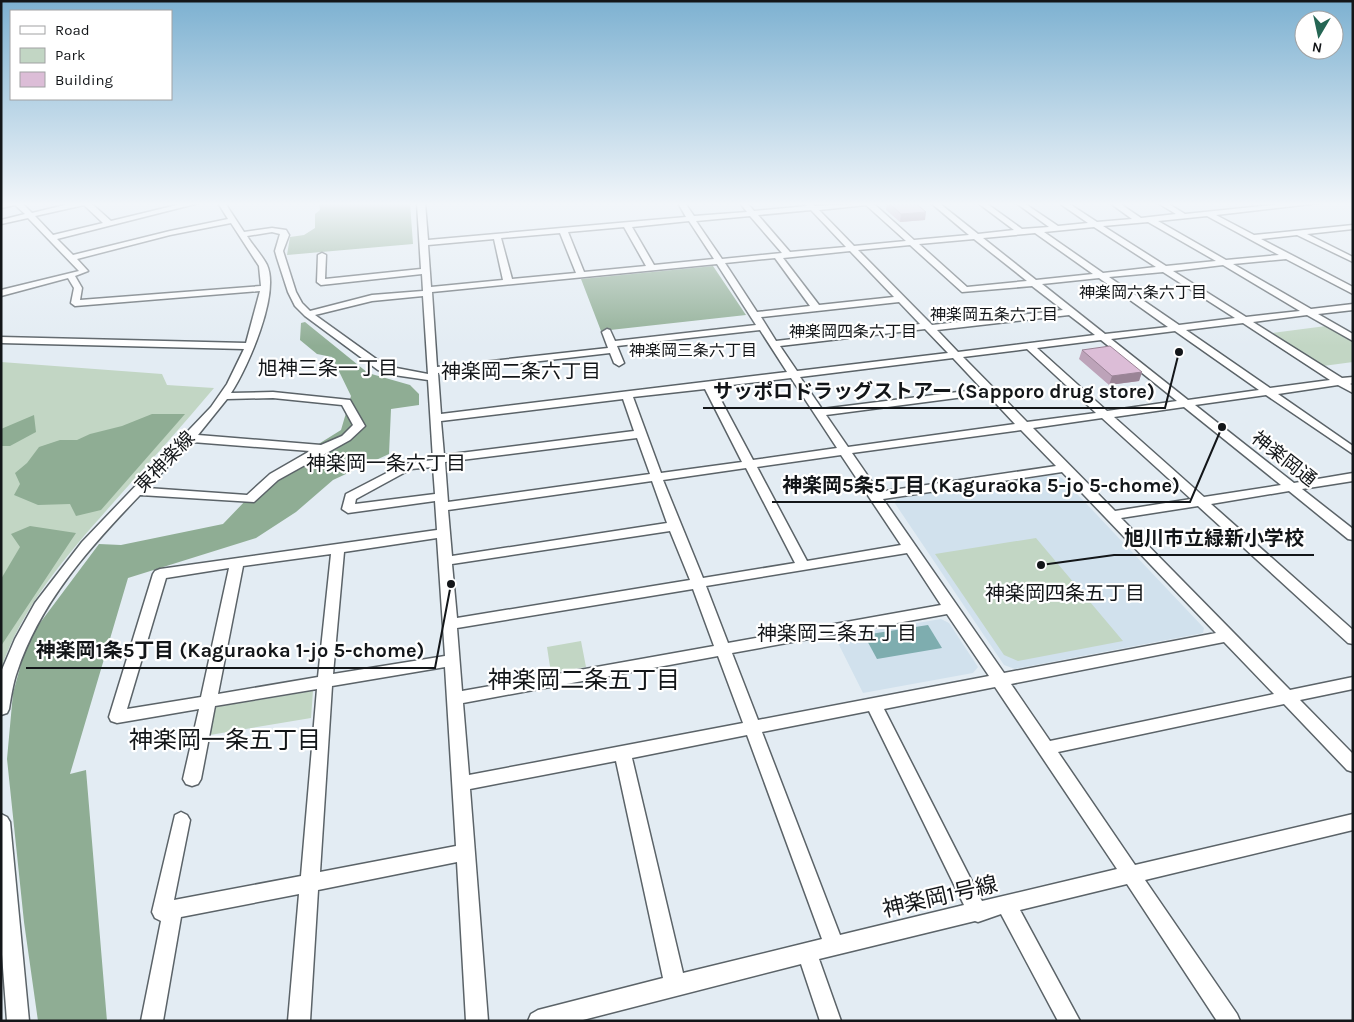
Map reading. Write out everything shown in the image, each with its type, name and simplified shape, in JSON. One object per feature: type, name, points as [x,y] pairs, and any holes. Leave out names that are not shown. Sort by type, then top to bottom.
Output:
[{"type":"street","points":[[1,293],[84,271],[64,251]]},
{"type":"street","points":[[71,258],[100,251]]},
{"type":"street","name":"東神楽線","points":[[1,709],[3,695],[22,639],[52,588],[91,539],[189,438],[223,396],[239,372],[250,346],[266,288],[263,266],[252,251]]},
{"type":"street","points":[[280,251],[292,292],[298,304],[308,314],[382,368],[394,372],[433,374],[763,327]]},
{"type":"street","points":[[424,251],[477,1021]]},
{"type":"street","points":[[501,251],[508,282]]},
{"type":"street","points":[[571,251],[581,275]]},
{"type":"street","points":[[641,251],[651,268]]},
{"type":"street","points":[[712,251],[819,413],[846,450],[1230,1021]]},
{"type":"street","points":[[784,251],[788,255]]},
{"type":"street","points":[[308,314],[372,298],[428,291],[835,251]]},
{"type":"street","points":[[855,251],[899,299],[955,354],[1353,765]]},
{"type":"street","points":[[922,251],[965,290],[1288,256]]},
{"type":"street","name":"神楽岡通","points":[[993,251],[1353,536]]},
{"type":"street","points":[[1066,251],[1353,450]]},
{"type":"street","points":[[1136,251],[1353,390]]},
{"type":"street","points":[[1203,251],[1353,338]]},
{"type":"street","points":[[1279,251],[1353,291]]},
{"type":"street","points":[[1334,251],[1353,260]]},
{"type":"street","points":[[322,256],[321,282],[426,271]]},
{"type":"street","points":[[777,256],[816,308]]},
{"type":"street","points":[[70,275],[78,288],[75,303],[266,288]]},
{"type":"street","points":[[754,315],[899,299]]},
{"type":"street","points":[[436,418],[1353,306]]},
{"type":"street","points":[[775,344],[1070,312]]},
{"type":"street","points":[[607,332],[619,363]]},
{"type":"street","points":[[1,340],[250,346]]},
{"type":"street","points":[[1028,346],[1353,639]]},
{"type":"street","points":[[640,434],[408,466],[350,497],[348,509],[441,502],[657,477],[1353,380]]},
{"type":"street","points":[[708,385],[803,566]]},
{"type":"street","points":[[819,413],[990,391]]},
{"type":"street","points":[[137,491],[250,499],[274,477],[323,448],[346,438],[359,426],[346,402],[273,395],[223,396]]},
{"type":"street","points":[[627,395],[674,526],[698,583],[834,945]]},
{"type":"street","points":[[189,438],[323,448]]},
{"type":"street","points":[[877,496],[1065,468]]},
{"type":"street","points":[[1111,516],[1353,477]]},
{"type":"street","points":[[446,561],[674,526]]},
{"type":"street","points":[[443,533],[160,574],[118,716],[452,660]]},
{"type":"street","points":[[299,1021],[325,681],[338,548]]},
{"type":"street","points":[[450,624],[911,548]]},
{"type":"street","points":[[192,779],[237,563]]},
{"type":"street","points":[[455,698],[951,608]]},
{"type":"street","points":[[461,784],[1228,636]]},
{"type":"street","points":[[1046,748],[1353,683]]},
{"type":"street","points":[[874,703],[978,913]]},
{"type":"street","points":[[623,753],[675,985]]},
{"type":"street","points":[[181,820],[162,912],[465,852]]},
{"type":"street","points":[[1,822],[18,1021]]},
{"type":"street","name":"神楽岡1号線","points":[[538,1021],[834,945],[978,913],[1353,822]]},
{"type":"street","points":[[1007,906],[1070,1021]]},
{"type":"street","points":[[152,1021],[173,910]]},
{"type":"street","points":[[807,953],[831,1021]]},
{"type":"shaded area","points":[[1053,475],[1062,478],[1204,628],[1203,633],[1015,669],[1004,665],[894,502],[899,498]]},
{"type":"shaded area","points":[[941,619],[949,623],[978,667],[973,673],[863,693],[835,637]]},
{"type":"green space","points":[[288,251],[336,251],[287,255]]},
{"type":"green space","points":[[713,266],[746,315],[601,331],[581,279]]},
{"type":"green space","points":[[305,322],[368,373],[410,385],[419,394],[419,405],[391,409],[389,454],[333,480],[296,512],[256,538],[128,578],[70,774],[86,770],[107,1021],[38,1021],[24,922],[7,759],[13,693],[28,639],[99,544],[121,545],[223,524],[272,473],[341,430],[351,396],[332,357],[317,354],[300,340],[301,323]]},
{"type":"green space","points":[[1326,326],[1353,342],[1353,362],[1323,366],[1272,333]]},
{"type":"green space","points":[[1,362],[162,374],[167,385],[214,388],[86,534],[52,576],[23,620],[1,669]]},
{"type":"green space","points":[[152,414],[185,414],[101,510],[76,516],[70,504],[38,505],[14,495],[20,484],[15,473],[27,463],[39,447],[60,440],[77,440],[90,434],[122,426]]},
{"type":"green space","points":[[34,415],[36,432],[10,446],[1,446],[1,429]]},
{"type":"green space","points":[[30,526],[76,533],[1,646],[1,579],[20,547],[11,534]]},
{"type":"green space","points":[[1036,538],[1123,641],[1018,661],[1004,655],[935,554]]},
{"type":"green space","points":[[581,641],[586,667],[551,673],[547,647]]},
{"type":"green space","points":[[313,691],[311,718],[210,735],[216,707]]},
{"type":"water","points":[[928,625],[942,648],[877,659],[864,635]]},
{"type":"building","points":[[1110,346],[1142,372],[1112,376],[1082,350]]},
{"type":"place","name":"サッポロドラッグストアー (Sapporo drug store)","points":[[1179,352]]},
{"type":"place","name":"神楽岡5条5丁目 (Kaguraoka 5-jo 5-chome)","points":[[1222,427]]},
{"type":"place","name":"旭川市立緑新小学校","points":[[1041,565]]},
{"type":"place","name":"神楽岡1条5丁目 (Kaguraoka 1-jo 5-chome)","points":[[451,584]]},
{"type":"district","name":"神楽岡六条六丁目","points":[[1143,292]]},
{"type":"district","name":"神楽岡五条六丁目","points":[[994,314]]},
{"type":"district","name":"神楽岡四条六丁目","points":[[853,331]]},
{"type":"district","name":"神楽岡三条六丁目","points":[[693,350]]},
{"type":"district","name":"旭神三条一丁目","points":[[328,368]]},
{"type":"district","name":"神楽岡二条六丁目","points":[[521,371]]},
{"type":"district","name":"神楽岡一条六丁目","points":[[386,463]]},
{"type":"district","name":"神楽岡四条五丁目","points":[[1065,593]]},
{"type":"district","name":"神楽岡三条五丁目","points":[[837,633]]},
{"type":"district","name":"神楽岡二条五丁目","points":[[584,680]]},
{"type":"district","name":"神楽岡一条五丁目","points":[[225,740]]}]
